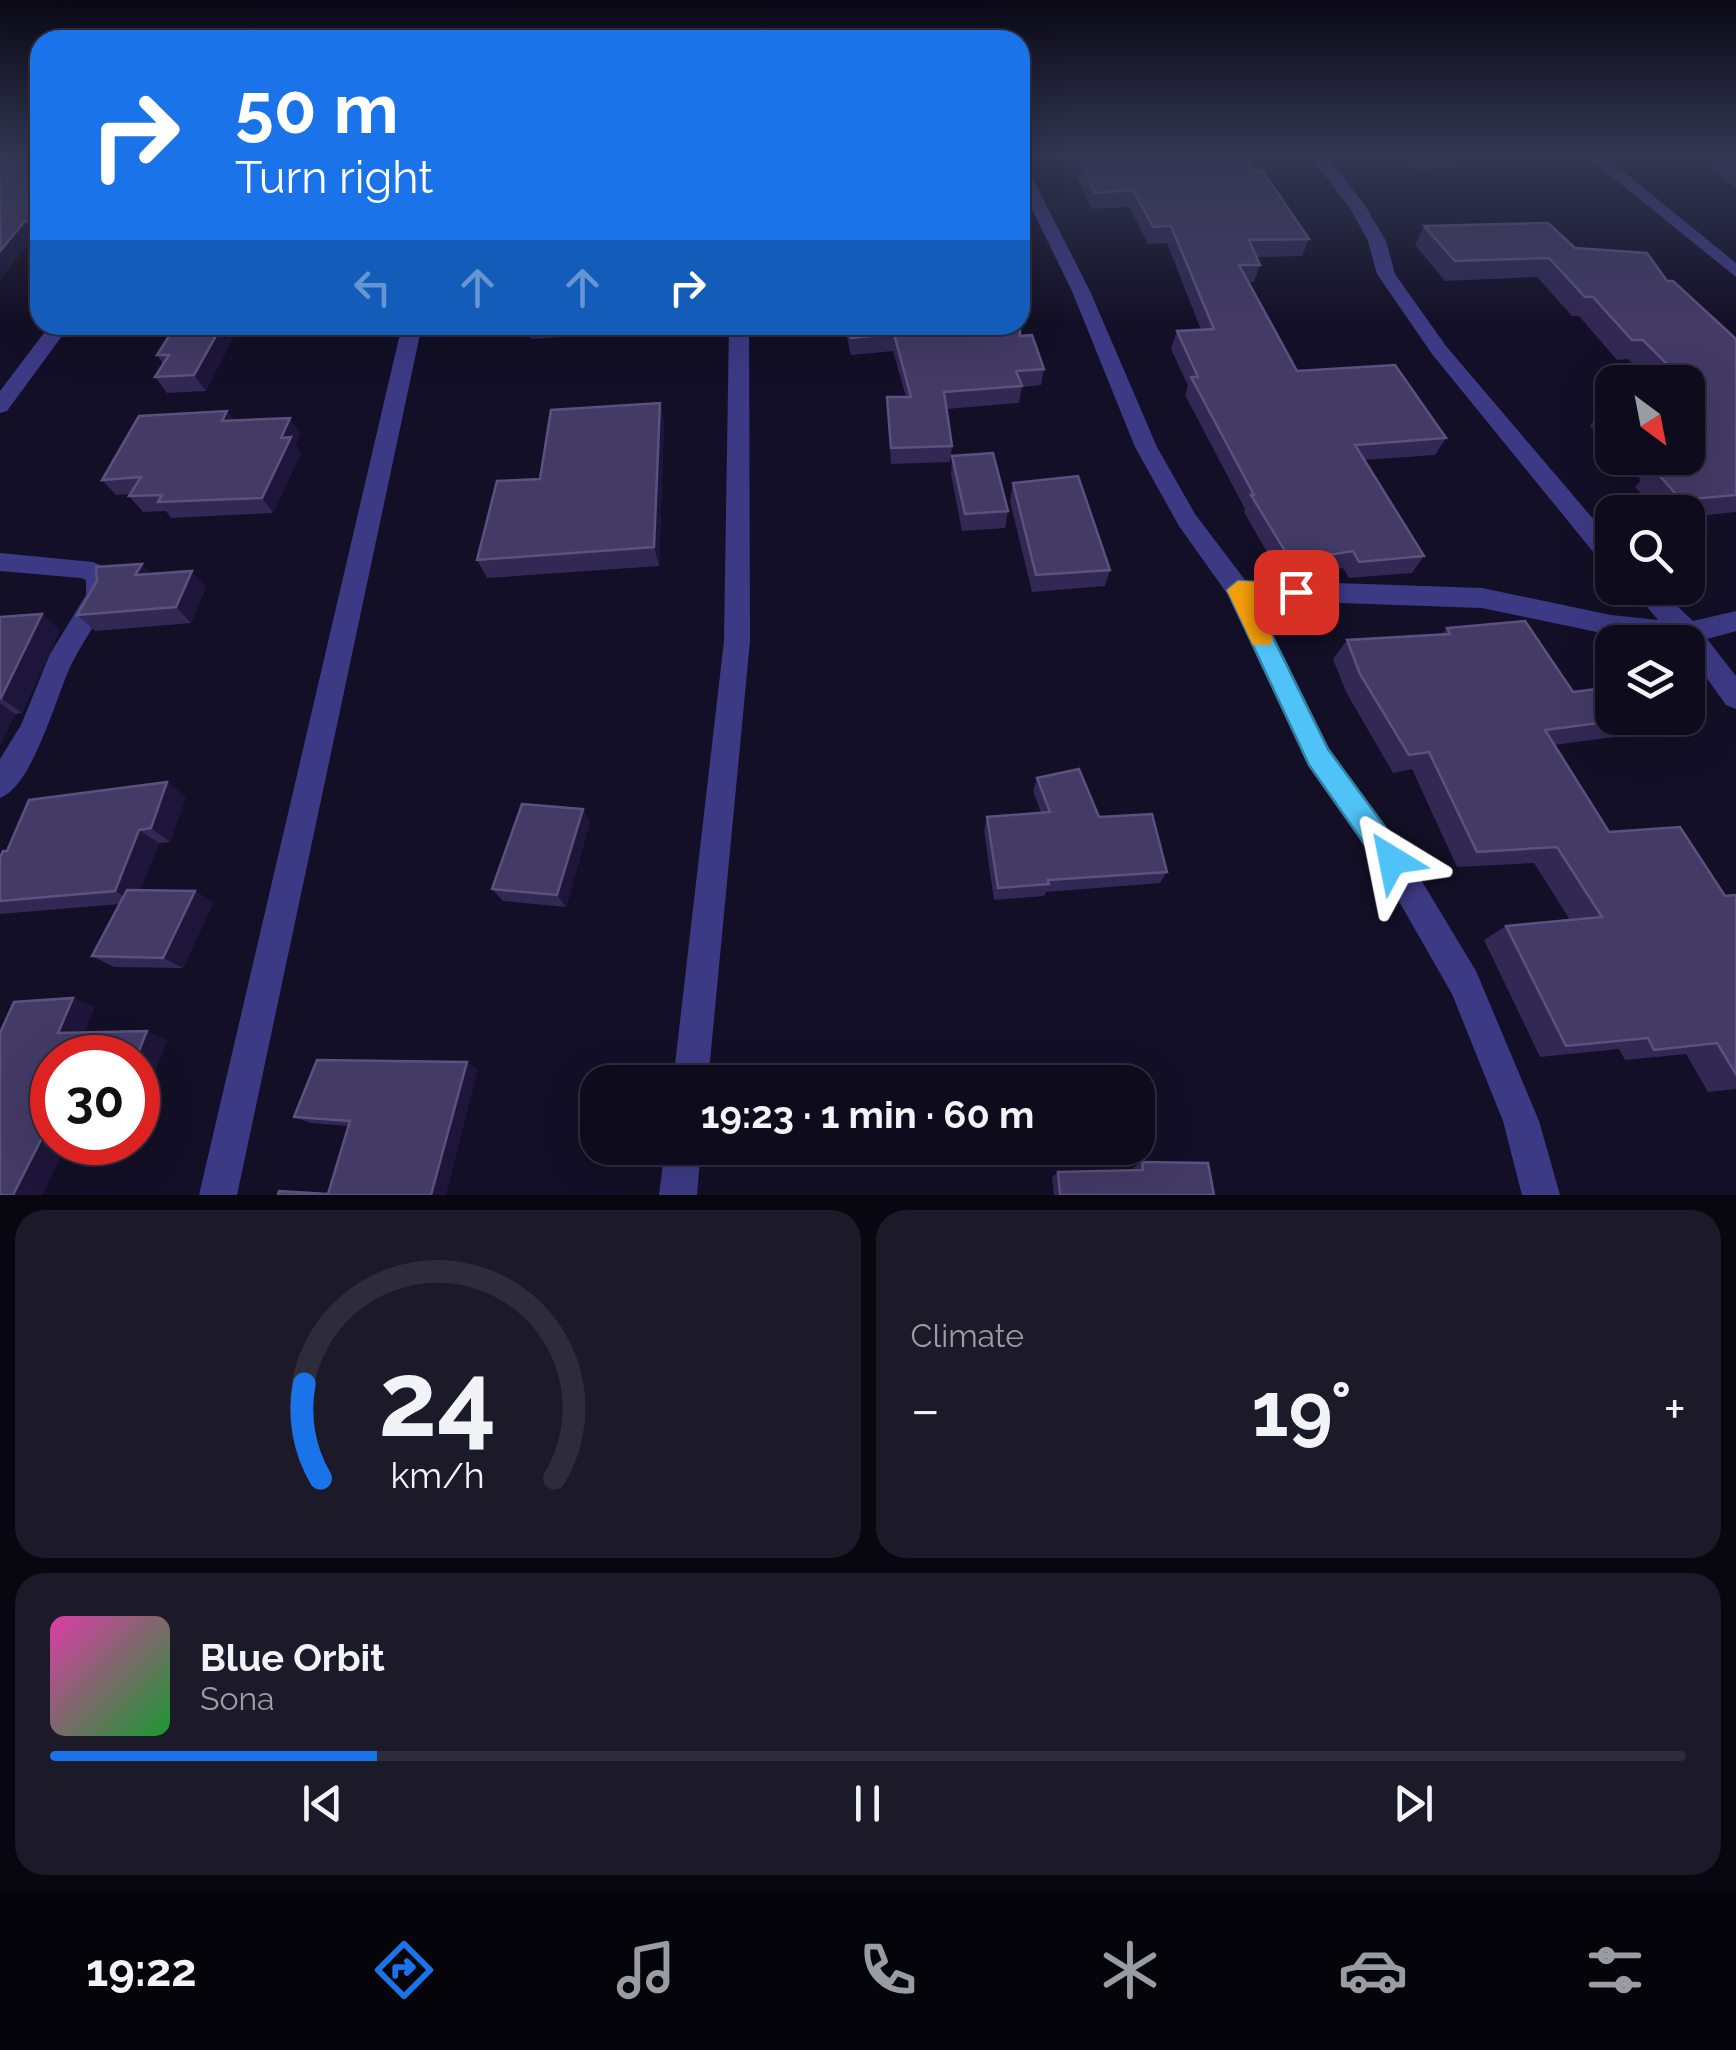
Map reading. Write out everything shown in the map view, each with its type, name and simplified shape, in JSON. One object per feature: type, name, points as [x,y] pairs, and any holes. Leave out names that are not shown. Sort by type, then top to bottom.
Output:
[{"type":"street","points":[[1041,211],[1081,291],[1146,447],[1187,520],[1238,590],[1318,757],[1392,860],[1464,984],[1521,1121],[1541,1195]]},
{"type":"street","points":[[1361,211],[1377,241],[1386,274],[1439,350],[1595,538]]},
{"type":"street","points":[[1662,211],[1736,272]]},
{"type":"street","points":[[0,406],[53,335]]},
{"type":"street","points":[[218,1195],[410,335]]},
{"type":"street","points":[[692,1065],[737,640],[739,335]]},
{"type":"street","points":[[0,562],[84,568],[98,575],[101,584],[99,596],[58,662],[32,731],[0,785]]},
{"type":"street","points":[[1238,590],[1482,598],[1611,625]]},
{"type":"street","points":[[1659,605],[1680,625]]},
{"type":"street","points":[[1705,629],[1736,621]]},
{"type":"street","points":[[1705,656],[1736,697]]},
{"type":"street","points":[[678,1195],[681,1165]]},
{"type":"building","points":[[0,211],[30,211],[30,221],[25,221],[0,251]]},
{"type":"building","points":[[1144,211],[1290,211],[1309,239],[1249,240],[1260,265],[1239,265],[1297,371],[1395,365],[1446,438],[1355,445],[1424,556],[1359,562],[1353,551],[1291,561],[1251,495],[1191,377],[1198,377],[1177,331],[1214,329],[1171,226],[1153,227]]},
{"type":"building","points":[[1548,223],[1575,248],[1647,253],[1667,281],[1673,281],[1736,339],[1736,495],[1677,495],[1659,475],[1705,475],[1705,365],[1668,365],[1643,340],[1632,340],[1593,297],[1585,297],[1549,258],[1455,261],[1424,226]]},
{"type":"building","points":[[170,335],[216,335],[194,375],[155,377],[169,355],[157,355]]},
{"type":"building","points":[[894,335],[1032,335],[1044,369],[1016,371],[1022,386],[944,392],[952,446],[891,448],[887,397],[911,397]]},
{"type":"building","points":[[660,403],[654,547],[477,560],[497,481],[540,479],[551,410]]},
{"type":"building","points":[[227,411],[222,421],[290,418],[281,438],[291,437],[262,498],[158,502],[162,495],[129,496],[141,477],[102,480],[139,416]]},
{"type":"building","points":[[993,453],[1008,511],[965,514],[952,456]]},
{"type":"building","points":[[1078,476],[1110,570],[1036,575],[1013,483]]},
{"type":"building","points":[[142,564],[135,575],[192,571],[176,607],[77,615],[97,581],[96,567]]},
{"type":"building","points":[[42,614],[1,698],[0,698],[0,617]]},
{"type":"building","points":[[1525,621],[1573,692],[1595,689],[1595,723],[1545,730],[1609,832],[1680,827],[1725,896],[1736,895],[1736,1074],[1717,1043],[1654,1050],[1648,1038],[1566,1046],[1506,926],[1602,917],[1557,847],[1477,852],[1429,752],[1409,755],[1360,674],[1347,640],[1450,634],[1447,628]]},
{"type":"building","points":[[1079,769],[1099,817],[1152,814],[1167,872],[1048,880],[1049,884],[998,888],[987,817],[1050,812],[1037,778]]},
{"type":"building","points":[[167,782],[151,828],[139,830],[115,891],[0,901],[0,858],[7,851],[29,800]]},
{"type":"building","points":[[522,804],[583,809],[557,895],[492,889]]},
{"type":"building","points":[[127,890],[195,891],[163,958],[92,956]]},
{"type":"building","points":[[73,998],[58,1033],[147,1031],[145,1035],[30,1035],[30,1161],[13,1195],[0,1195],[0,1033],[14,1002]]},
{"type":"building","points":[[317,1060],[467,1062],[431,1195],[278,1195],[279,1191],[328,1194],[350,1121],[294,1117]]},
{"type":"building","points":[[1155,1162],[1208,1163],[1214,1195],[1060,1195],[1058,1172],[1143,1170],[1142,1165]]},
{"type":"slow traffic","points":[[1259,591],[1238,590],[1262,639]]},
{"type":"route","points":[[1296,592],[1238,590],[1318,757],[1392,860]]}]
